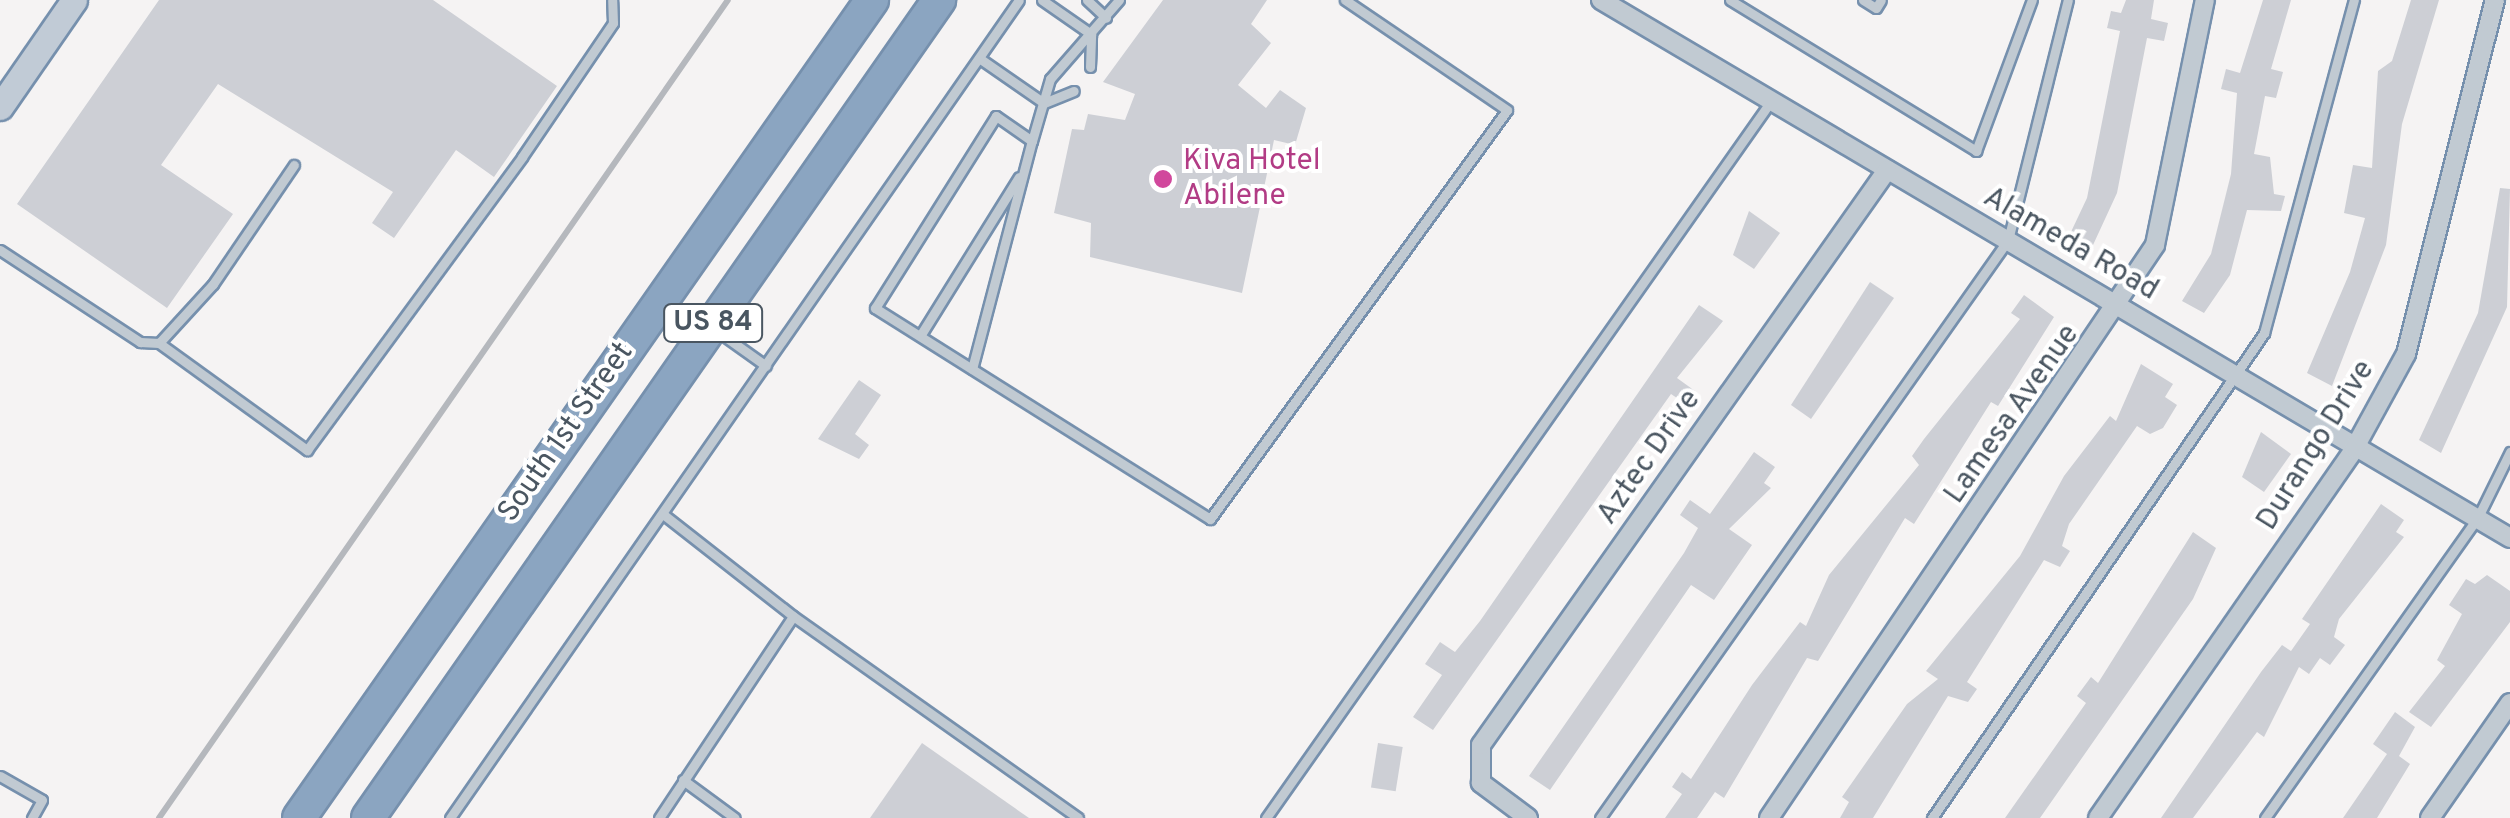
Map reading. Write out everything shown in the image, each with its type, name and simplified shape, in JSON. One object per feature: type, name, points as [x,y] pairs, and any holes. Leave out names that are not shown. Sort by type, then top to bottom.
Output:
[{"type":"highway","name":"South 1st Street","points":[[300,818],[872,0]]},
{"type":"highway","name":"South 1st Street","points":[[368,818],[938,0]]},
{"type":"highway","points":[[664,296],[710,327]]},
{"type":"street","points":[[0,107],[74,0]]},
{"type":"street","name":"Lamesa Avenue","points":[[1769,818],[2121,306],[2166,206],[2204,0]]},
{"type":"street","name":"Durango Drive","points":[[2098,818],[2354,449],[2412,337],[2495,0]]},
{"type":"street","name":"Alameda Road","points":[[1607,2],[2121,306],[2354,449],[2510,538]]},
{"type":"street","name":"Aztec Drive","points":[[1528,818],[1481,783],[1481,745],[1887,170]]},
{"type":"street","points":[[2430,818],[2510,703]]},
{"type":"lane","points":[[0,250],[140,342],[159,343],[308,450],[522,158],[613,22],[612,0]]},
{"type":"lane","points":[[450,818],[1019,0]]},
{"type":"lane","points":[[1042,0],[1091,34]]},
{"type":"lane","points":[[1087,0],[1106,18]]},
{"type":"lane","points":[[972,368],[1044,102],[1070,49],[1091,34],[1119,0]]},
{"type":"lane","points":[[1032,142],[996,116],[876,308],[1210,519],[1507,110],[1344,0]]},
{"type":"lane","points":[[1730,0],[1976,152],[2032,0]]},
{"type":"lane","points":[[1863,0],[1876,8],[1880,0]]},
{"type":"lane","points":[[1600,818],[2008,240],[2068,0]]},
{"type":"lane","points":[[1932,818],[2236,376],[2284,281],[2354,0]]},
{"type":"lane","points":[[1090,67],[1091,34]]},
{"type":"lane","points":[[979,58],[1044,102]]},
{"type":"lane","points":[[1044,102],[1074,91]]},
{"type":"lane","points":[[1266,818],[1771,101]]},
{"type":"lane","points":[[159,343],[213,284],[294,165]]},
{"type":"lane","points":[[920,336],[1025,168]]},
{"type":"lane","points":[[710,327],[766,366]]},
{"type":"lane","points":[[2265,818],[2477,519],[2510,452]]},
{"type":"lane","points":[[663,514],[793,616],[1078,818]]},
{"type":"lane","points":[[658,818],[793,616]]},
{"type":"lane","points":[[0,776],[42,800],[32,818]]},
{"type":"lane","points":[[684,780],[734,818]]},
{"type":"building","points":[[159,0],[433,0],[557,86],[494,177],[456,150],[394,238],[372,223],[393,192],[218,84],[161,165],[233,214],[167,308],[17,204]]},
{"type":"building","name":"Kiva Hotel Abilene","points":[[1163,0],[1267,0],[1251,24],[1271,43],[1238,85],[1266,108],[1280,90],[1306,108],[1295,145],[1274,140],[1242,293],[1090,257],[1091,223],[1054,213],[1072,129],[1084,130],[1088,114],[1125,120],[1135,94],[1103,82]]},
{"type":"building","points":[[2126,0],[2154,0],[2151,19],[2168,23],[2164,41],[2147,38],[2117,193],[2093,245],[2070,234],[2087,198],[2120,31],[2107,28],[2111,11],[2121,13]]},
{"type":"building","points":[[2263,0],[2291,0],[2271,69],[2283,72],[2276,98],[2265,96],[2254,154],[2270,157],[2274,194],[2285,196],[2281,211],[2247,210],[2230,275],[2204,313],[2182,301],[2211,254],[2231,174],[2237,93],[2221,89],[2226,69],[2240,73]]},
{"type":"building","points":[[2411,0],[2439,0],[2402,124],[2386,245],[2332,386],[2307,373],[2350,272],[2365,218],[2344,213],[2353,165],[2372,168],[2378,71],[2392,61]]},
{"type":"building","points":[[2500,188],[2510,189],[2507,307],[2441,453],[2419,440],[2478,313]]},
{"type":"building","points":[[1749,211],[1780,233],[1754,269],[1733,255]]},
{"type":"building","points":[[1870,282],[1894,298],[1811,419],[1791,405]]},
{"type":"building","points":[[2024,295],[2054,317],[1998,406],[1991,402],[1914,524],[1905,518],[1818,661],[1807,658],[1724,798],[1715,792],[1697,818],[1665,818],[1682,794],[1672,787],[1682,772],[1691,779],[1752,685],[1800,622],[1806,626],[1829,575],[1919,465],[1912,456],[2020,319],[2011,313]]},
{"type":"building","points":[[1699,305],[1723,321],[1677,378],[1695,391],[1686,404],[1671,394],[1433,730],[1413,717],[1442,675],[1425,664],[1440,642],[1455,652],[1480,621]]},
{"type":"building","points":[[2141,364],[2173,384],[2165,397],[2177,405],[2163,428],[2150,434],[2137,426],[2069,524],[2062,546],[2070,551],[2060,567],[2044,560],[1967,682],[1977,689],[1968,702],[1948,696],[1873,818],[1840,818],[1849,802],[1842,797],[1907,704],[1938,679],[1926,671],[2020,556],[2064,476],[2110,416],[2116,421]]},
{"type":"building","points":[[859,380],[881,395],[855,434],[869,445],[859,459],[818,439]]},
{"type":"building","points":[[2261,432],[2291,454],[2264,492],[2242,477]]},
{"type":"building","points":[[1754,452],[1775,467],[1764,483],[1771,488],[1729,529],[1752,545],[1714,600],[1691,585],[1550,790],[1529,776],[1684,553],[1698,528],[1680,515],[1690,500],[1710,514]]},
{"type":"building","points":[[2381,504],[2404,520],[2396,532],[2404,537],[2339,619],[2334,637],[2345,645],[2330,665],[2320,658],[2309,674],[2299,667],[2264,737],[2257,732],[2193,818],[2161,818],[2261,672],[2282,645],[2291,651],[2310,624],[2302,619]]},
{"type":"building","points":[[2193,532],[2216,548],[2193,599],[2040,818],[2005,818],[2086,703],[2077,696],[2091,677],[2098,683]]},
{"type":"building","points":[[2487,575],[2510,591],[2510,622],[2431,727],[2409,712],[2445,666],[2437,660],[2462,614],[2449,605],[2466,579],[2475,584]]},
{"type":"building","points":[[2395,712],[2415,727],[2399,756],[2410,764],[2377,818],[2343,818],[2387,754],[2373,744]]},
{"type":"building","points":[[922,743],[1029,818],[870,818]]},
{"type":"building","points":[[1378,743],[1403,747],[1396,791],[1371,787]]},
{"type":"railway","points":[[159,818],[728,0]]},
{"type":"place","name":"Kiva Hotel Abilene","points":[[1163,179]]}]
